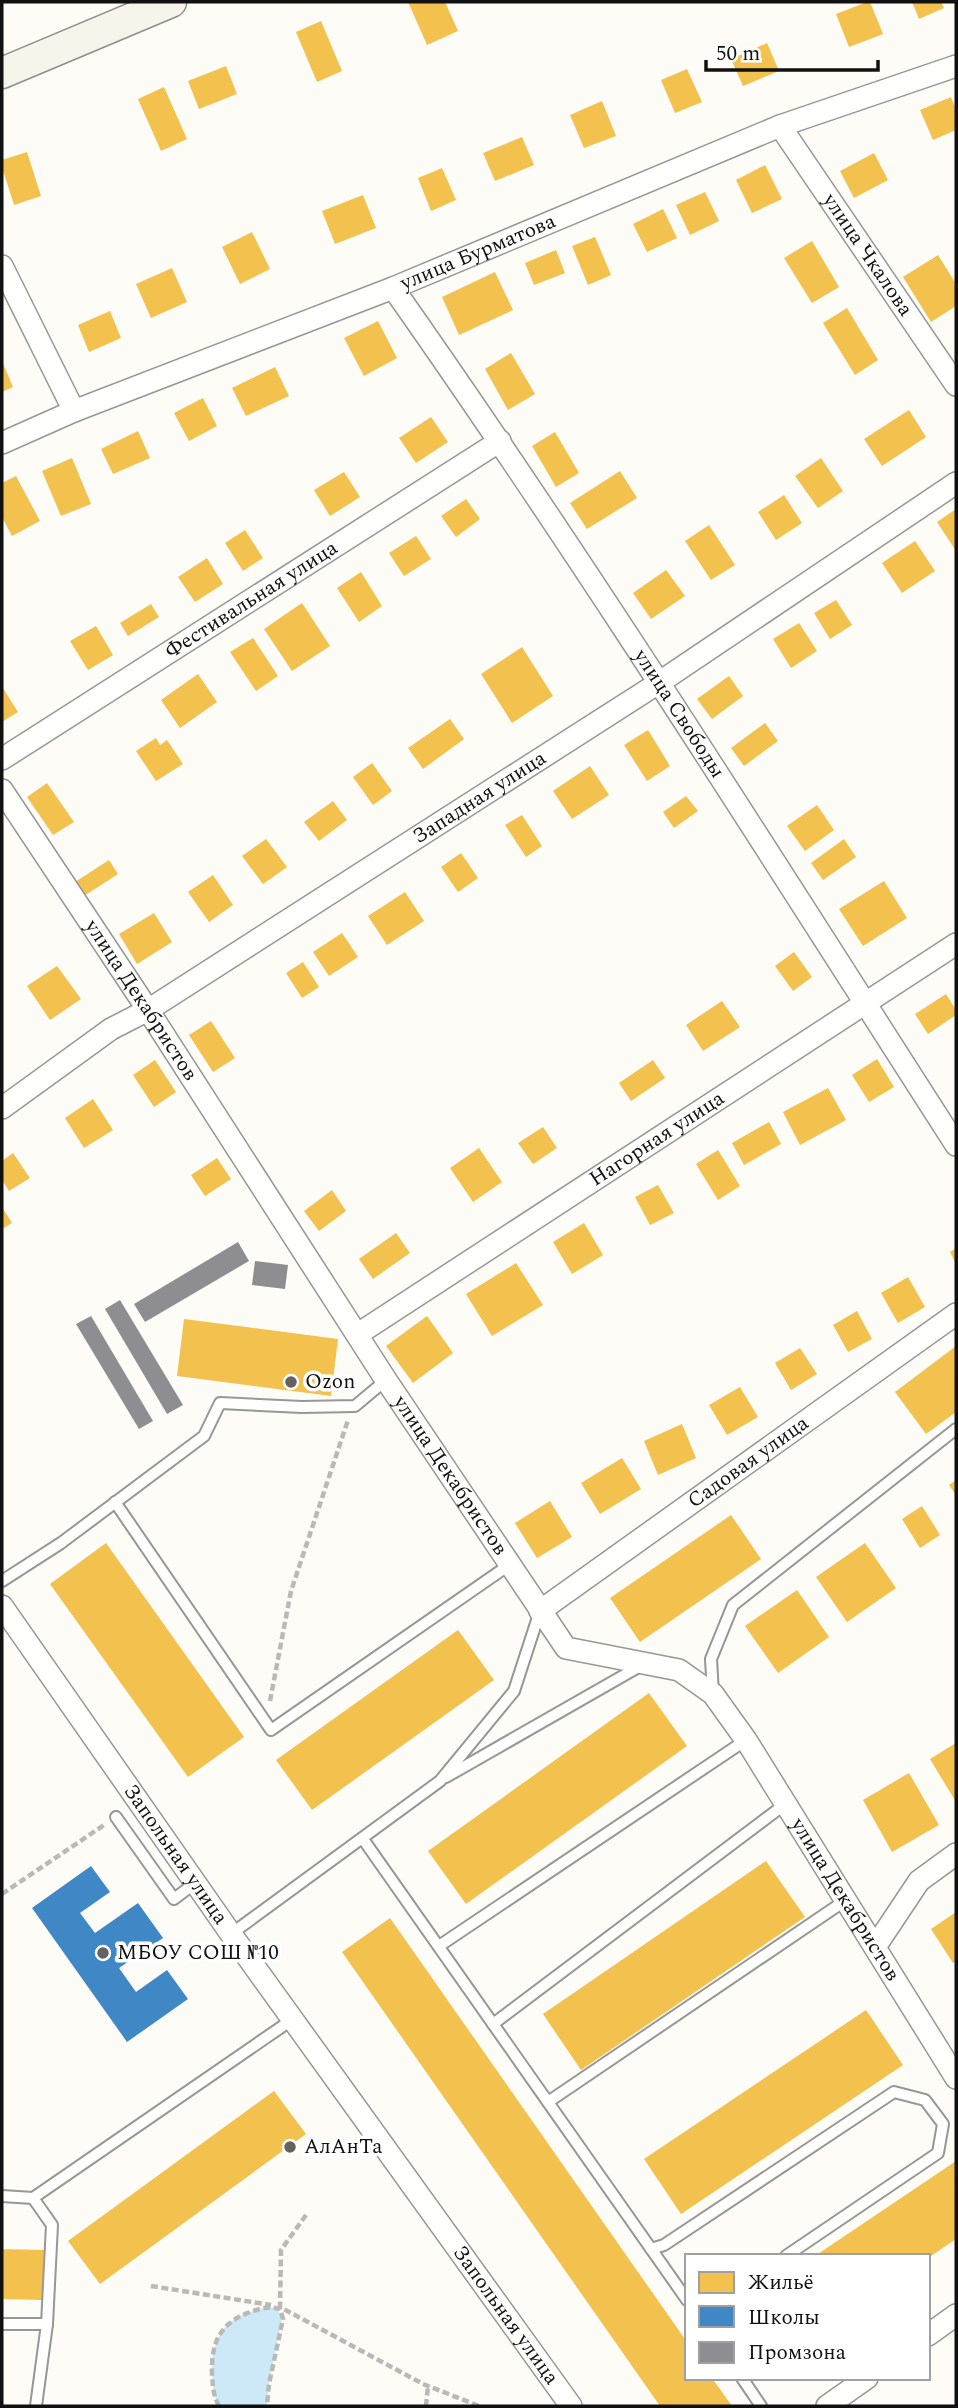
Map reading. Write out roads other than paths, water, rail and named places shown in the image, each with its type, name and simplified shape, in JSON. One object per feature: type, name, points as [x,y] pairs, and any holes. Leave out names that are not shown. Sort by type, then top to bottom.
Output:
[{"type":"main road","points":[[2,72],[153,5]]},
{"type":"street","name":"улица Бурматова","points":[[2,443],[74,411],[393,288],[780,126],[956,66]]},
{"type":"street","name":"улица Чкалова","points":[[780,126],[956,385]]},
{"type":"street","points":[[2,266],[74,411]]},
{"type":"street","name":"улица Свободы","points":[[393,288],[500,440],[660,682],[956,1145]]},
{"type":"street","name":"Фестивальная улица","points":[[2,759],[500,440]]},
{"type":"street","name":"Западная улица","points":[[2,1108],[111,1029],[148,1010],[660,682],[956,483]]},
{"type":"street","name":"улица Декабристов","points":[[2,790],[148,1010],[386,1380],[566,1648],[679,1670],[713,1693],[746,1740],[956,2078]]},
{"type":"street","name":"Нагорная улица","points":[[358,1334],[956,944]]},
{"type":"street","name":"Садовая улица","points":[[540,1611],[956,1314]]},
{"type":"street","name":"Запольная улица","points":[[2,1606],[195,1884],[571,2406]]},
{"type":"street","points":[[875,1947],[919,1881],[956,1854]]},
{"type":"street","points":[[930,2334],[956,2315]]},
{"type":"street","points":[[827,2406],[864,2380]]},
{"type":"lane","points":[[2,1581],[61,1543],[204,1436],[220,1403],[302,1407],[353,1406],[386,1380]]},
{"type":"lane","points":[[713,1693],[711,1659],[733,1605],[956,1429]]},
{"type":"lane","points":[[115,1502],[271,1730],[509,1565]]},
{"type":"lane","points":[[440,1781],[514,1691],[540,1611]]},
{"type":"lane","points":[[231,1934],[440,1781],[644,1663]]},
{"type":"lane","points":[[439,1945],[746,1740]]},
{"type":"lane","points":[[494,2024],[784,1805]]},
{"type":"lane","points":[[116,1817],[174,1899],[195,1884]]},
{"type":"lane","points":[[363,1839],[685,2297]]},
{"type":"lane","points":[[548,2102],[846,1900]]},
{"type":"lane","points":[[2,2196],[33,2198],[293,2019]]},
{"type":"lane","points":[[651,2249],[664,2245],[894,2092],[925,2100],[943,2124],[938,2152],[789,2254]]},
{"type":"lane","points":[[33,2198],[52,2225],[47,2324],[36,2406]]},
{"type":"lane","points":[[2,2324],[47,2324]]},
{"type":"lane","points":[[743,2380],[761,2406]]},
{"type":"water","points":[[276,2307],[282,2319],[267,2406],[219,2406],[214,2394],[212,2374],[215,2345],[220,2334],[236,2318]]},
{"type":"place","name":"Ozon","points":[[291,1382]]},
{"type":"place","name":"МБОУ СОШ №10","points":[[103,1953]]},
{"type":"place","name":"АлАнТа","points":[[290,2147]]}]
